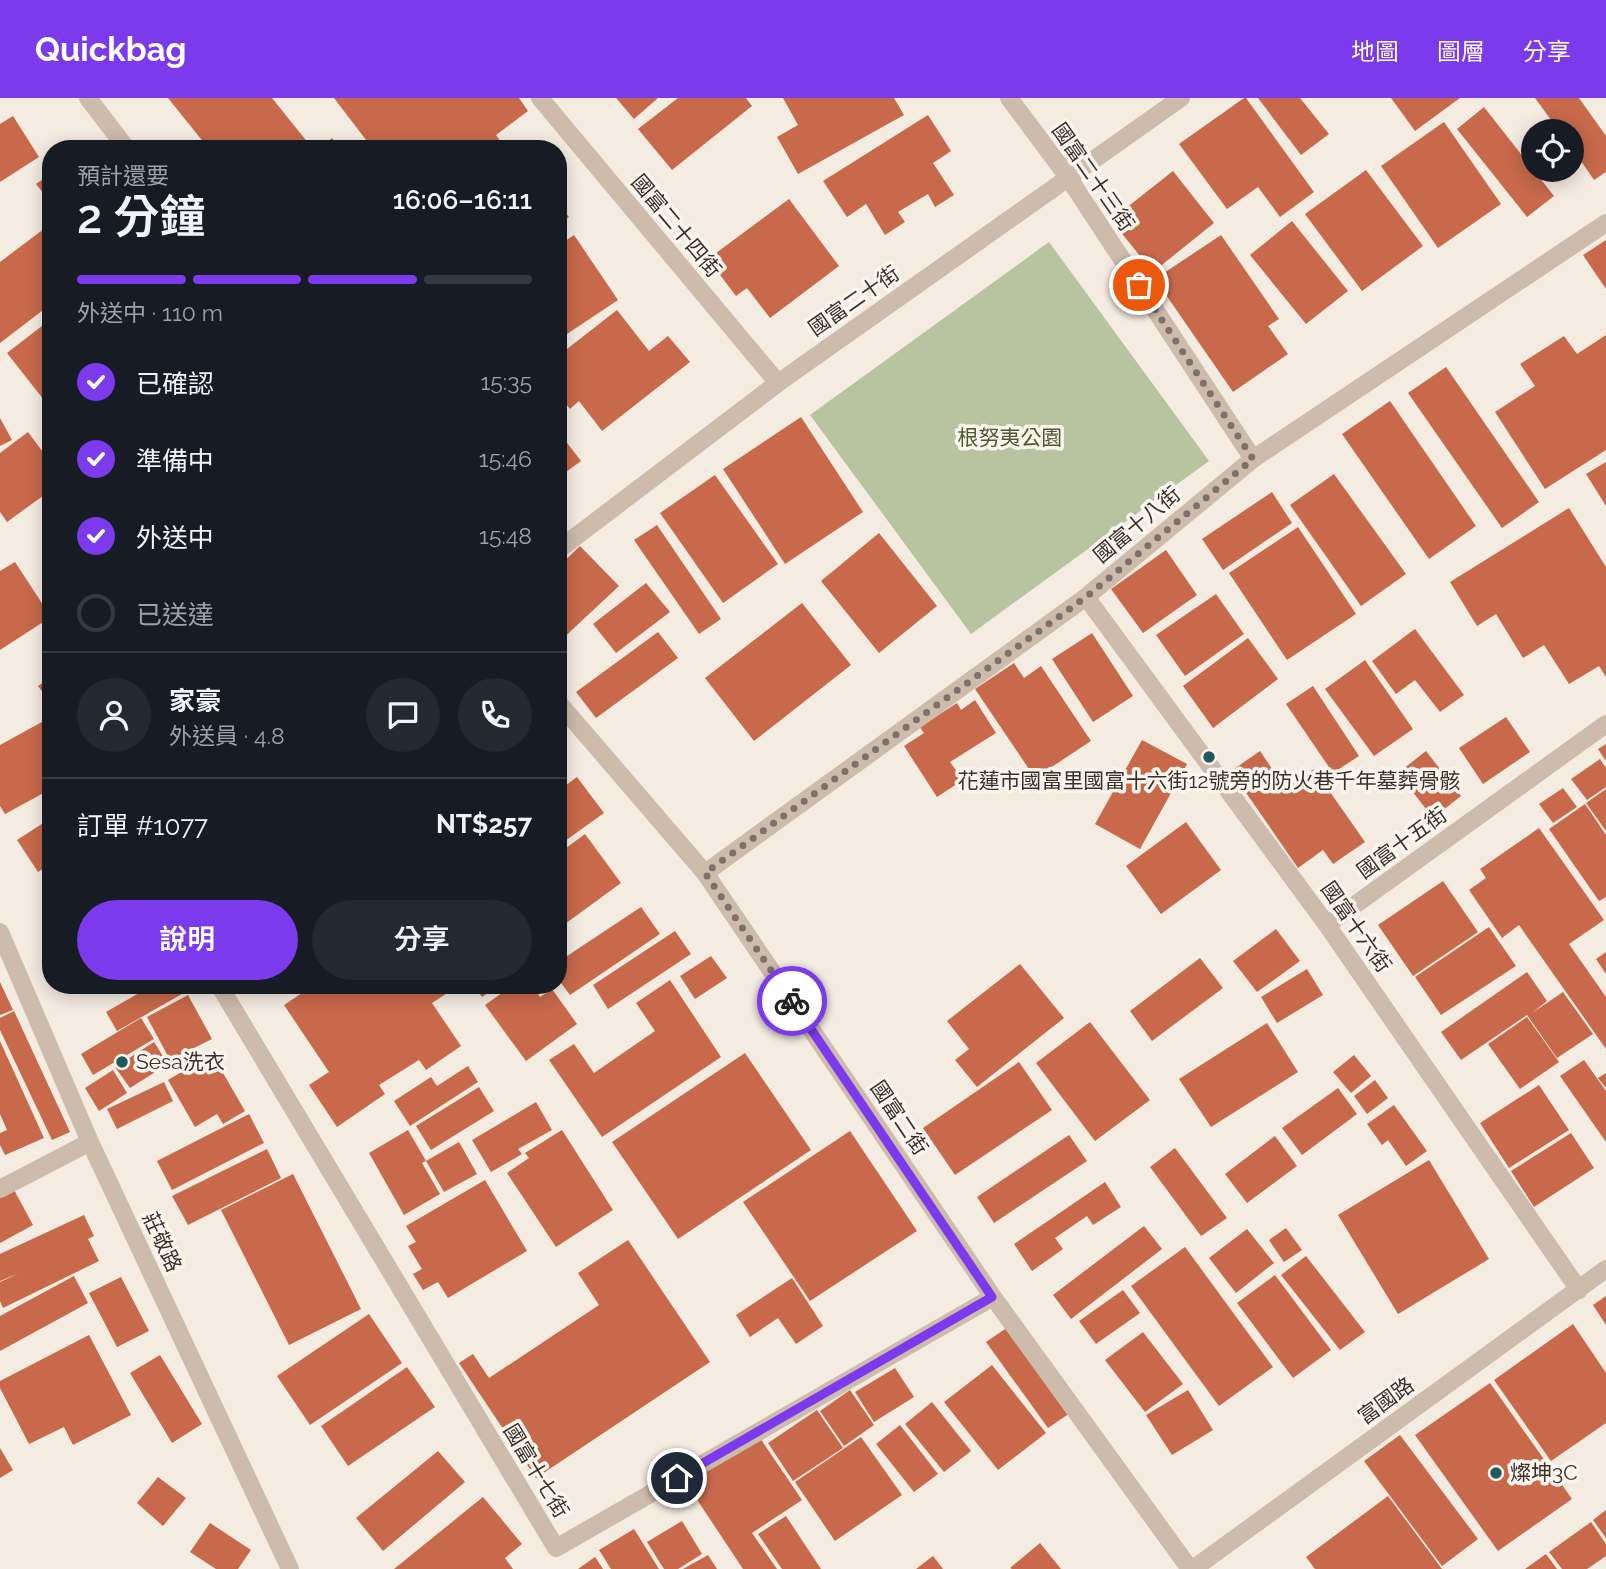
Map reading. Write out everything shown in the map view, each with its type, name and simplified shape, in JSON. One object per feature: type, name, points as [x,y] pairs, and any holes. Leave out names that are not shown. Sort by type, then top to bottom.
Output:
[{"type":"street","points":[[88,98],[120,140]]},
{"type":"street","name":"國富二十四街","points":[[540,98],[778,383]]},
{"type":"street","name":"國富二十三街","points":[[1009,98],[1068,177],[1253,459]]},
{"type":"street","name":"國富二十街","points":[[567,543],[778,383],[1181,98]]},
{"type":"street","name":"國富十八街","points":[[705,873],[1086,597],[1253,459],[1606,223]]},
{"type":"street","name":"國富十六街","points":[[1086,597],[1327,925],[1579,1290]]},
{"type":"street","name":"國富二街","points":[[567,712],[705,873],[992,1297],[1191,1569]]},
{"type":"street","name":"國富十五街","points":[[1327,925],[1606,724]]},
{"type":"street","name":"莊敬路","points":[[0,932],[90,1142],[290,1569]]},
{"type":"street","name":"國富十七街","points":[[224,994],[556,1548],[992,1297]]},
{"type":"street","points":[[0,1189],[90,1142]]},
{"type":"street","name":"富國路","points":[[1191,1569],[1606,1269]]},
{"type":"green space","name":"根努夷公園","points":[[1049,242],[1209,461],[971,634],[810,415]]},
{"type":"building","points":[[168,98],[272,98],[306,140],[202,140]]},
{"type":"building","points":[[334,98],[519,98],[528,111],[496,135],[500,140],[366,140]]},
{"type":"building","points":[[616,98],[658,98],[634,119]]},
{"type":"building","points":[[678,98],[746,98],[752,106],[672,170],[638,129]]},
{"type":"building","points":[[783,98],[894,98],[904,115],[798,174],[777,137],[798,125]]},
{"type":"building","points":[[1244,98],[1314,192],[1280,217],[1258,187],[1227,209],[1179,144]]},
{"type":"building","points":[[1258,98],[1300,98],[1329,134],[1301,155]]},
{"type":"building","points":[[1391,98],[1460,98],[1415,131]]},
{"type":"building","points":[[1535,98],[1579,98],[1606,136],[1606,172],[1594,180],[1584,165],[1584,119],[1550,119]]},
{"type":"building","points":[[1484,107],[1521,154],[1521,182],[1543,182],[1554,196],[1527,217],[1457,129]]},
{"type":"building","points":[[928,115],[951,151],[933,163],[954,195],[935,207],[928,194],[898,212],[905,222],[885,235],[866,204],[847,217],[823,181]]},
{"type":"building","points":[[13,116],[39,157],[0,182],[0,124]]},
{"type":"building","points":[[1444,122],[1501,204],[1438,248],[1381,166]]},
{"type":"building","points":[[1366,170],[1423,246],[1362,291],[1305,214]]},
{"type":"building","points":[[1173,171],[1214,223],[1153,272],[1111,220]]},
{"type":"building","points":[[42,180],[42,192],[36,184]]},
{"type":"building","points":[[789,199],[839,266],[770,318],[747,288],[736,296],[708,259]]},
{"type":"building","points":[[1292,221],[1348,291],[1306,324],[1250,255]]},
{"type":"building","points":[[42,230],[42,311],[0,343],[0,262]]},
{"type":"building","points":[[574,235],[618,300],[567,334],[567,240]]},
{"type":"building","points":[[1221,235],[1279,319],[1268,326],[1288,354],[1233,392],[1155,279]]},
{"type":"building","points":[[1606,240],[1606,289],[1583,255]]},
{"type":"building","points":[[617,310],[649,351],[668,336],[690,362],[602,431],[579,401],[570,409],[567,405],[567,349]]},
{"type":"building","points":[[42,326],[42,398],[7,353]]},
{"type":"building","points":[[1606,335],[1606,450],[1545,489],[1495,412],[1535,386],[1520,364],[1564,336],[1577,354]]},
{"type":"building","points":[[1446,367],[1539,502],[1502,528],[1408,393]]},
{"type":"building","points":[[1390,401],[1476,526],[1429,559],[1342,434]]},
{"type":"building","points":[[801,417],[863,512],[785,564],[723,469]]},
{"type":"building","points":[[0,418],[12,440],[0,446]]},
{"type":"building","points":[[28,432],[42,451],[42,497],[7,522],[0,512],[0,453]]},
{"type":"building","points":[[567,443],[581,461],[567,471]]},
{"type":"building","points":[[1606,462],[1606,506],[1586,474]]},
{"type":"building","points":[[1334,474],[1406,574],[1361,606],[1290,505]]},
{"type":"building","points":[[715,475],[778,564],[723,603],[660,513]]},
{"type":"building","points":[[1272,492],[1292,523],[1223,570],[1202,539]]},
{"type":"building","points":[[1569,508],[1606,567],[1606,677],[1599,666],[1569,684],[1544,645],[1523,658],[1496,614],[1477,626],[1450,582]]},
{"type":"building","points":[[657,525],[721,619],[699,634],[634,540]]},
{"type":"building","points":[[1298,527],[1356,614],[1287,660],[1229,573]]},
{"type":"building","points":[[879,533],[937,606],[879,653],[821,581]]},
{"type":"building","points":[[580,546],[619,586],[567,635],[567,558]]},
{"type":"building","points":[[1166,550],[1197,595],[1143,633],[1111,589]]},
{"type":"building","points":[[15,562],[42,603],[42,623],[0,650],[0,571]]},
{"type":"building","points":[[646,583],[670,612],[616,653],[593,624]]},
{"type":"building","points":[[1216,594],[1244,634],[1185,676],[1156,635]]},
{"type":"building","points":[[802,603],[851,665],[754,741],[705,678]]},
{"type":"building","points":[[1415,629],[1464,695],[1440,712],[1415,680],[1396,694],[1372,661]]},
{"type":"building","points":[[658,632],[678,658],[596,718],[576,692]]},
{"type":"building","points":[[1092,633],[1133,696],[1093,722],[1052,659]]},
{"type":"building","points":[[1248,638],[1278,679],[1213,728],[1183,686]]},
{"type":"building","points":[[1365,660],[1413,729],[1374,756],[1325,689]]},
{"type":"building","points":[[1014,663],[1024,678],[1041,666],[1091,741],[1035,778],[975,689]]},
{"type":"building","points":[[1313,686],[1359,756],[1333,773],[1286,704]]},
{"type":"building","points":[[975,700],[996,733],[950,762],[963,780],[937,797],[904,746],[924,733],[920,727],[957,703],[961,710]]},
{"type":"building","points":[[1506,717],[1530,752],[1483,784],[1459,748]]},
{"type":"building","points":[[42,722],[42,794],[5,814],[0,806],[0,745]]},
{"type":"building","points":[[1142,740],[1187,764],[1140,849],[1095,824]]},
{"type":"building","points":[[1606,744],[1606,761],[1598,749]]},
{"type":"building","points":[[1260,751],[1285,788],[1314,769],[1365,842],[1333,864],[1323,850],[1298,868],[1231,771]]},
{"type":"building","points":[[1426,751],[1461,796],[1433,818],[1398,773]]},
{"type":"building","points":[[1600,759],[1606,768],[1606,787],[1587,800],[1571,779]]},
{"type":"building","points":[[577,777],[604,813],[567,840],[567,784]]},
{"type":"building","points":[[1563,788],[1577,807],[1553,823],[1539,804]]},
{"type":"building","points":[[1606,789],[1606,831],[1586,803]]},
{"type":"building","points":[[1585,804],[1606,835],[1606,897],[1599,901],[1549,829]]},
{"type":"building","points":[[1186,822],[1221,870],[1161,914],[1126,866]]},
{"type":"building","points":[[42,824],[42,870],[38,872],[17,840]]},
{"type":"building","points":[[1539,828],[1604,920],[1569,944],[1606,997],[1606,1049],[1519,925],[1502,938],[1469,890],[1486,878],[1480,869]]},
{"type":"building","points":[[585,834],[621,883],[567,922],[567,847]]},
{"type":"building","points":[[1443,881],[1478,932],[1413,976],[1378,925]]},
{"type":"building","points":[[641,907],[660,934],[570,995],[567,991],[567,956]]},
{"type":"building","points":[[1489,927],[1516,966],[1441,1015],[1415,977]]},
{"type":"building","points":[[1276,929],[1300,961],[1257,992],[1233,961]]},
{"type":"building","points":[[675,931],[691,954],[608,1009],[593,985]]},
{"type":"building","points":[[1606,952],[1606,974],[1596,959]]},
{"type":"building","points":[[711,956],[727,978],[695,999],[680,976]]},
{"type":"building","points":[[1200,958],[1223,988],[1152,1041],[1130,1011]]},
{"type":"building","points":[[1020,964],[1064,1018],[977,1087],[955,1060],[969,1049],[947,1021]]},
{"type":"building","points":[[1307,969],[1323,995],[1277,1023],[1261,997]]},
{"type":"building","points":[[1527,972],[1547,1001],[1532,1013],[1563,992],[1593,1034],[1557,1058],[1527,1015],[1461,1060],[1441,1032]]},
{"type":"building","points":[[670,980],[721,1057],[602,1137],[549,1060],[574,1044],[594,1073],[655,1031],[636,1003]]},
{"type":"building","points":[[0,982],[13,1010],[0,1015]]},
{"type":"building","points":[[137,994],[182,994],[117,1031],[106,1012]]},
{"type":"building","points":[[300,994],[446,994],[432,1003],[461,1046],[426,1070],[419,1060],[379,1085],[385,1094],[337,1127],[309,1085],[329,1072],[284,1005]]},
{"type":"building","points":[[500,994],[538,994],[540,997],[556,994],[577,1024],[526,1061],[485,1005]]},
{"type":"building","points":[[188,995],[212,1039],[170,1060],[147,1017]]},
{"type":"building","points":[[14,1011],[70,1132],[52,1140],[0,1030],[0,1018]]},
{"type":"building","points":[[1527,1017],[1559,1062],[1520,1089],[1488,1044]]},
{"type":"building","points":[[141,1018],[154,1039],[93,1075],[81,1054]]},
{"type":"building","points":[[1090,1022],[1150,1100],[1095,1141],[1036,1063]]},
{"type":"building","points":[[1267,1023],[1298,1072],[1211,1127],[1179,1079]]},
{"type":"building","points":[[0,1041],[44,1138],[5,1155],[0,1145],[0,1133],[7,1130],[0,1114]]},
{"type":"building","points":[[154,1042],[168,1064],[130,1088],[115,1067]]},
{"type":"building","points":[[745,1053],[811,1150],[678,1239],[612,1142]]},
{"type":"building","points":[[212,1054],[245,1111],[223,1124],[217,1114],[195,1127],[168,1080]]},
{"type":"building","points":[[1354,1055],[1371,1076],[1351,1093],[1333,1072]]},
{"type":"building","points":[[1584,1060],[1606,1091],[1606,1142],[1560,1076]]},
{"type":"building","points":[[1019,1062],[1052,1110],[955,1175],[923,1128]]},
{"type":"building","points":[[468,1066],[478,1082],[410,1126],[394,1101],[431,1077],[437,1086]]},
{"type":"building","points":[[113,1070],[127,1093],[99,1111],[85,1088]]},
{"type":"building","points":[[1606,1073],[1606,1088],[1598,1078]]},
{"type":"building","points":[[1375,1080],[1388,1098],[1367,1114],[1354,1096]]},
{"type":"building","points":[[164,1082],[173,1101],[117,1129],[107,1109]]},
{"type":"building","points":[[1539,1085],[1569,1130],[1509,1168],[1480,1123]]},
{"type":"building","points":[[479,1087],[494,1111],[431,1150],[416,1126]]},
{"type":"building","points":[[1338,1088],[1357,1114],[1302,1155],[1282,1128]]},
{"type":"building","points":[[536,1102],[552,1130],[518,1149],[522,1154],[491,1172],[472,1140]]},
{"type":"building","points":[[1394,1105],[1427,1151],[1406,1166],[1388,1140],[1382,1145],[1367,1124]]},
{"type":"building","points":[[249,1114],[264,1143],[172,1190],[157,1161]]},
{"type":"building","points":[[408,1130],[426,1161],[422,1163],[440,1194],[404,1215],[369,1153]]},
{"type":"building","points":[[562,1130],[613,1210],[556,1247],[507,1173],[529,1158],[525,1153]]},
{"type":"building","points":[[850,1131],[917,1231],[810,1301],[743,1202]]},
{"type":"building","points":[[1571,1133],[1594,1168],[1534,1207],[1511,1171]]},
{"type":"building","points":[[1069,1135],[1087,1161],[994,1223],[977,1197]]},
{"type":"building","points":[[1275,1136],[1297,1166],[1247,1203],[1225,1174]]},
{"type":"building","points":[[459,1142],[477,1174],[444,1192],[426,1161]]},
{"type":"building","points":[[1175,1148],[1227,1218],[1201,1236],[1150,1167]]},
{"type":"building","points":[[267,1149],[281,1178],[188,1225],[172,1196]]},
{"type":"building","points":[[1429,1160],[1489,1259],[1398,1314],[1338,1215]]},
{"type":"building","points":[[293,1174],[361,1309],[289,1345],[221,1210]]},
{"type":"building","points":[[485,1180],[527,1251],[448,1298],[438,1282],[423,1290],[413,1274],[422,1269],[408,1246],[416,1242],[406,1226]]},
{"type":"building","points":[[1105,1182],[1121,1207],[1093,1225],[1087,1216],[1055,1238],[1063,1249],[1032,1271],[1014,1244]]},
{"type":"building","points":[[13,1188],[33,1225],[0,1243],[0,1195]]},
{"type":"building","points":[[84,1215],[94,1236],[88,1239],[99,1261],[3,1308],[0,1301],[0,1282],[19,1273],[0,1281],[0,1254]]},
{"type":"building","points":[[1144,1226],[1162,1249],[1071,1319],[1053,1295]]},
{"type":"building","points":[[1286,1228],[1302,1250],[1284,1262],[1269,1240]]},
{"type":"building","points":[[1247,1229],[1274,1263],[1236,1293],[1209,1258]]},
{"type":"building","points":[[628,1240],[710,1362],[536,1478],[459,1363],[473,1354],[489,1378],[599,1305],[578,1273]]},
{"type":"building","points":[[1185,1247],[1273,1367],[1219,1406],[1131,1286]]},
{"type":"building","points":[[1306,1256],[1365,1332],[1340,1350],[1281,1275]]},
{"type":"building","points":[[1275,1275],[1331,1350],[1293,1378],[1237,1303]]},
{"type":"building","points":[[74,1276],[88,1303],[0,1351],[0,1316]]},
{"type":"building","points":[[121,1277],[149,1331],[117,1347],[89,1293]]},
{"type":"building","points":[[792,1278],[823,1326],[796,1344],[778,1318],[750,1337],[736,1315]]},
{"type":"building","points":[[1123,1290],[1140,1313],[1096,1344],[1079,1321]]},
{"type":"building","points":[[1606,1296],[1606,1325],[1593,1305]]},
{"type":"building","points":[[369,1314],[402,1363],[310,1425],[277,1376]]},
{"type":"building","points":[[1573,1324],[1606,1373],[1606,1423],[1551,1461],[1494,1380]]},
{"type":"building","points":[[1008,1327],[1070,1413],[1048,1428],[986,1342]]},
{"type":"building","points":[[1143,1332],[1183,1384],[1145,1412],[1105,1360]]},
{"type":"building","points":[[89,1335],[131,1415],[73,1445],[64,1427],[29,1444],[0,1388],[0,1381]]},
{"type":"building","points":[[160,1355],[202,1424],[172,1443],[130,1373]]},
{"type":"building","points":[[992,1365],[1046,1433],[998,1470],[944,1402]]},
{"type":"building","points":[[407,1367],[435,1407],[348,1466],[321,1426]]},
{"type":"building","points":[[895,1368],[914,1397],[874,1422],[855,1392]]},
{"type":"building","points":[[1490,1383],[1572,1499],[1498,1551],[1415,1435]]},
{"type":"building","points":[[850,1390],[874,1425],[844,1446],[820,1411]]},
{"type":"building","points":[[1188,1390],[1213,1430],[1172,1455],[1146,1415]]},
{"type":"building","points":[[932,1402],[971,1451],[944,1472],[905,1424]]},
{"type":"building","points":[[817,1410],[843,1448],[793,1481],[768,1443]]},
{"type":"building","points":[[900,1425],[938,1474],[914,1492],[876,1444]]},
{"type":"building","points":[[758,1435],[802,1500],[752,1533],[777,1569],[743,1569],[686,1483]]},
{"type":"building","points":[[1400,1435],[1478,1539],[1442,1566],[1364,1461]]},
{"type":"building","points":[[861,1437],[902,1495],[835,1541],[795,1482]]},
{"type":"building","points":[[0,1448],[13,1470],[0,1478]]},
{"type":"building","points":[[438,1451],[465,1482],[383,1551],[356,1518]]},
{"type":"building","points":[[158,1477],[186,1498],[163,1526],[137,1503]]},
{"type":"building","points":[[1388,1496],[1442,1569],[1315,1569],[1306,1557]]},
{"type":"building","points":[[483,1497],[522,1544],[505,1558],[513,1569],[394,1569]]},
{"type":"building","points":[[1606,1510],[1606,1538],[1593,1520]]},
{"type":"building","points":[[786,1516],[821,1569],[782,1569],[758,1534]]},
{"type":"building","points":[[682,1521],[702,1554],[678,1569],[664,1569],[647,1542]]},
{"type":"building","points":[[1591,1522],[1606,1544],[1606,1556],[1587,1569],[1562,1569],[1549,1552]]},
{"type":"building","points":[[210,1523],[251,1550],[238,1569],[216,1569],[190,1552]]},
{"type":"building","points":[[634,1529],[659,1569],[611,1569],[599,1550]]},
{"type":"building","points":[[1040,1543],[1061,1569],[1010,1568]]},
{"type":"building","points":[[1546,1554],[1557,1569],[1525,1569]]},
{"type":"building","points":[[708,1555],[717,1569],[683,1569]]},
{"type":"building","points":[[933,1556],[943,1569],[916,1569]]},
{"type":"building","points":[[595,1557],[603,1569],[578,1569]]},
{"type":"way so far","points":[[792,1001],[705,873],[1086,597],[1253,459],[1139,285]]},
{"type":"place","name":"花蓮市國富里國富十六街12號旁的防火巷千年墓葬骨骸","points":[[1209,757]]},
{"type":"place","name":"Sesa洗衣","points":[[122,1062]]},
{"type":"place","name":"燦坤3C","points":[[1496,1473]]},
{"type":"route","points":[[677,1478],[992,1297],[792,1001]]}]
